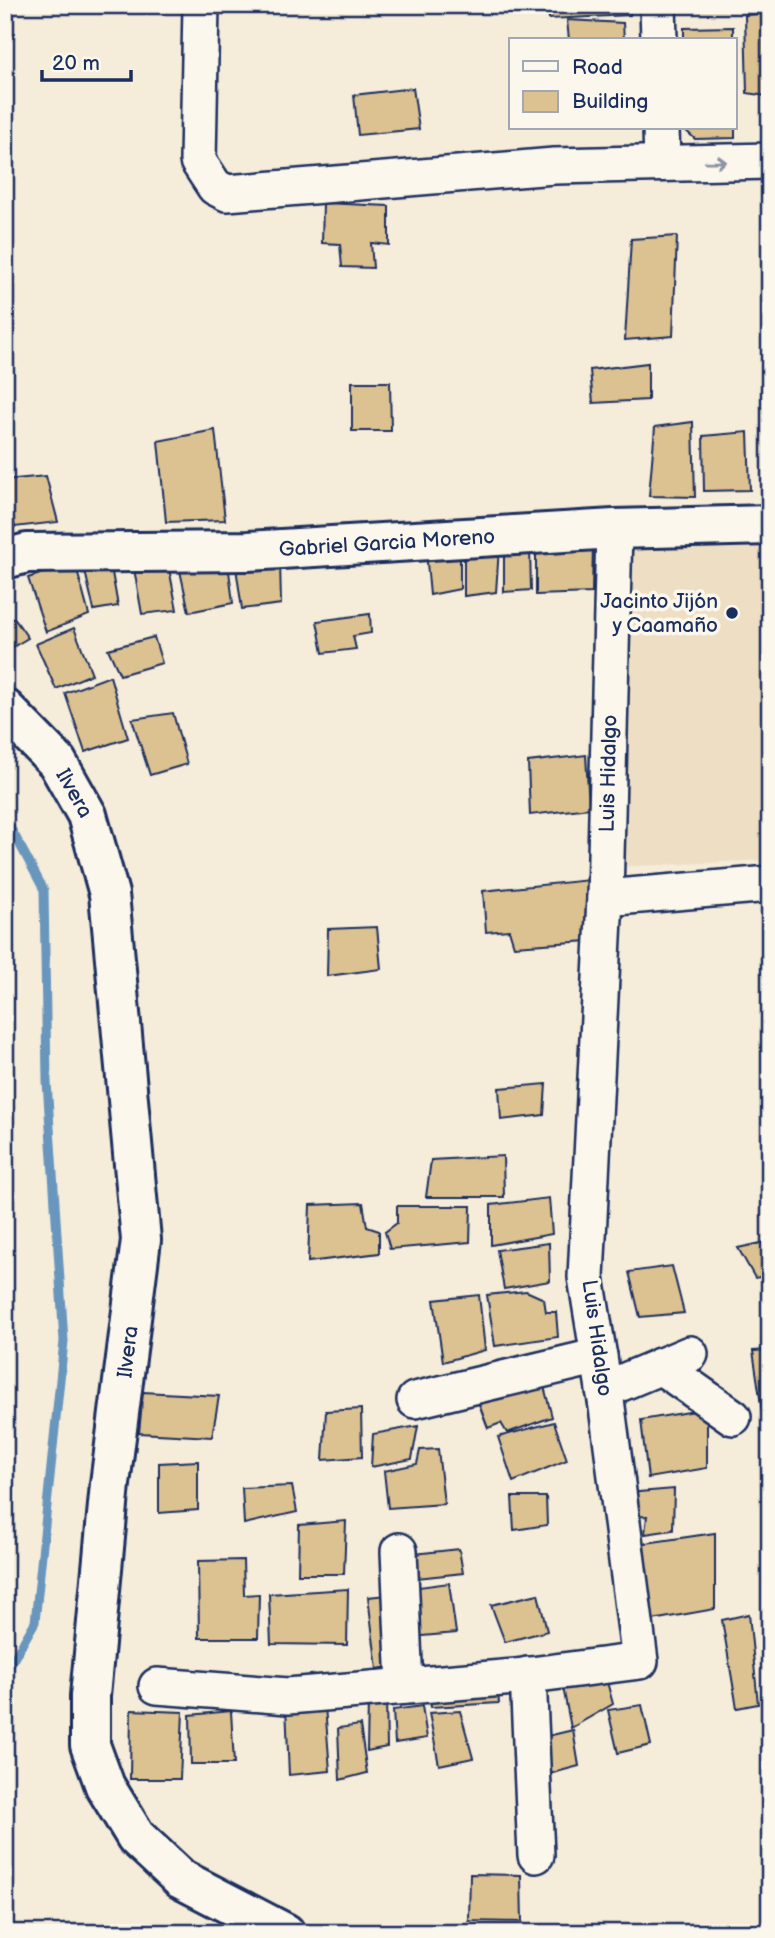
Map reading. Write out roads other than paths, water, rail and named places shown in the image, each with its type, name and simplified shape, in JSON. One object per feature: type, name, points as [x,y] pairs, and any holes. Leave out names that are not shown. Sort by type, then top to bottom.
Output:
[{"type":"street","points":[[201,5],[198,161],[215,187],[227,194],[554,166],[770,162]]},
{"type":"street","points":[[659,5],[659,38]]},
{"type":"street","points":[[661,130],[662,163]]},
{"type":"street","name":"Gabriel Garcia Moreno","points":[[5,559],[27,553],[248,551],[614,529],[770,525]]},
{"type":"street","name":"Luis Hidalgo","points":[[157,1686],[288,1696],[528,1675],[640,1661],[586,1277],[605,898],[614,529]]},
{"type":"street","name":"Ilvera","points":[[5,709],[57,762],[81,804],[87,815],[109,894],[141,1240],[110,1484],[90,1696],[90,1745],[105,1786],[136,1837],[181,1879],[285,1933]]},
{"type":"street","points":[[605,898],[770,884]]},
{"type":"street","points":[[415,1399],[599,1356]]},
{"type":"street","points":[[604,1390],[675,1360],[733,1417]]},
{"type":"street","points":[[399,1551],[405,1686]]},
{"type":"street","points":[[528,1675],[536,1855]]},
{"type":"waterway","points":[[5,817],[44,890],[47,1082],[64,1341],[35,1622],[5,1674]]},
{"type":"place","name":"Jacinto Jijón y Caamaño","points":[[732,613]]}]
